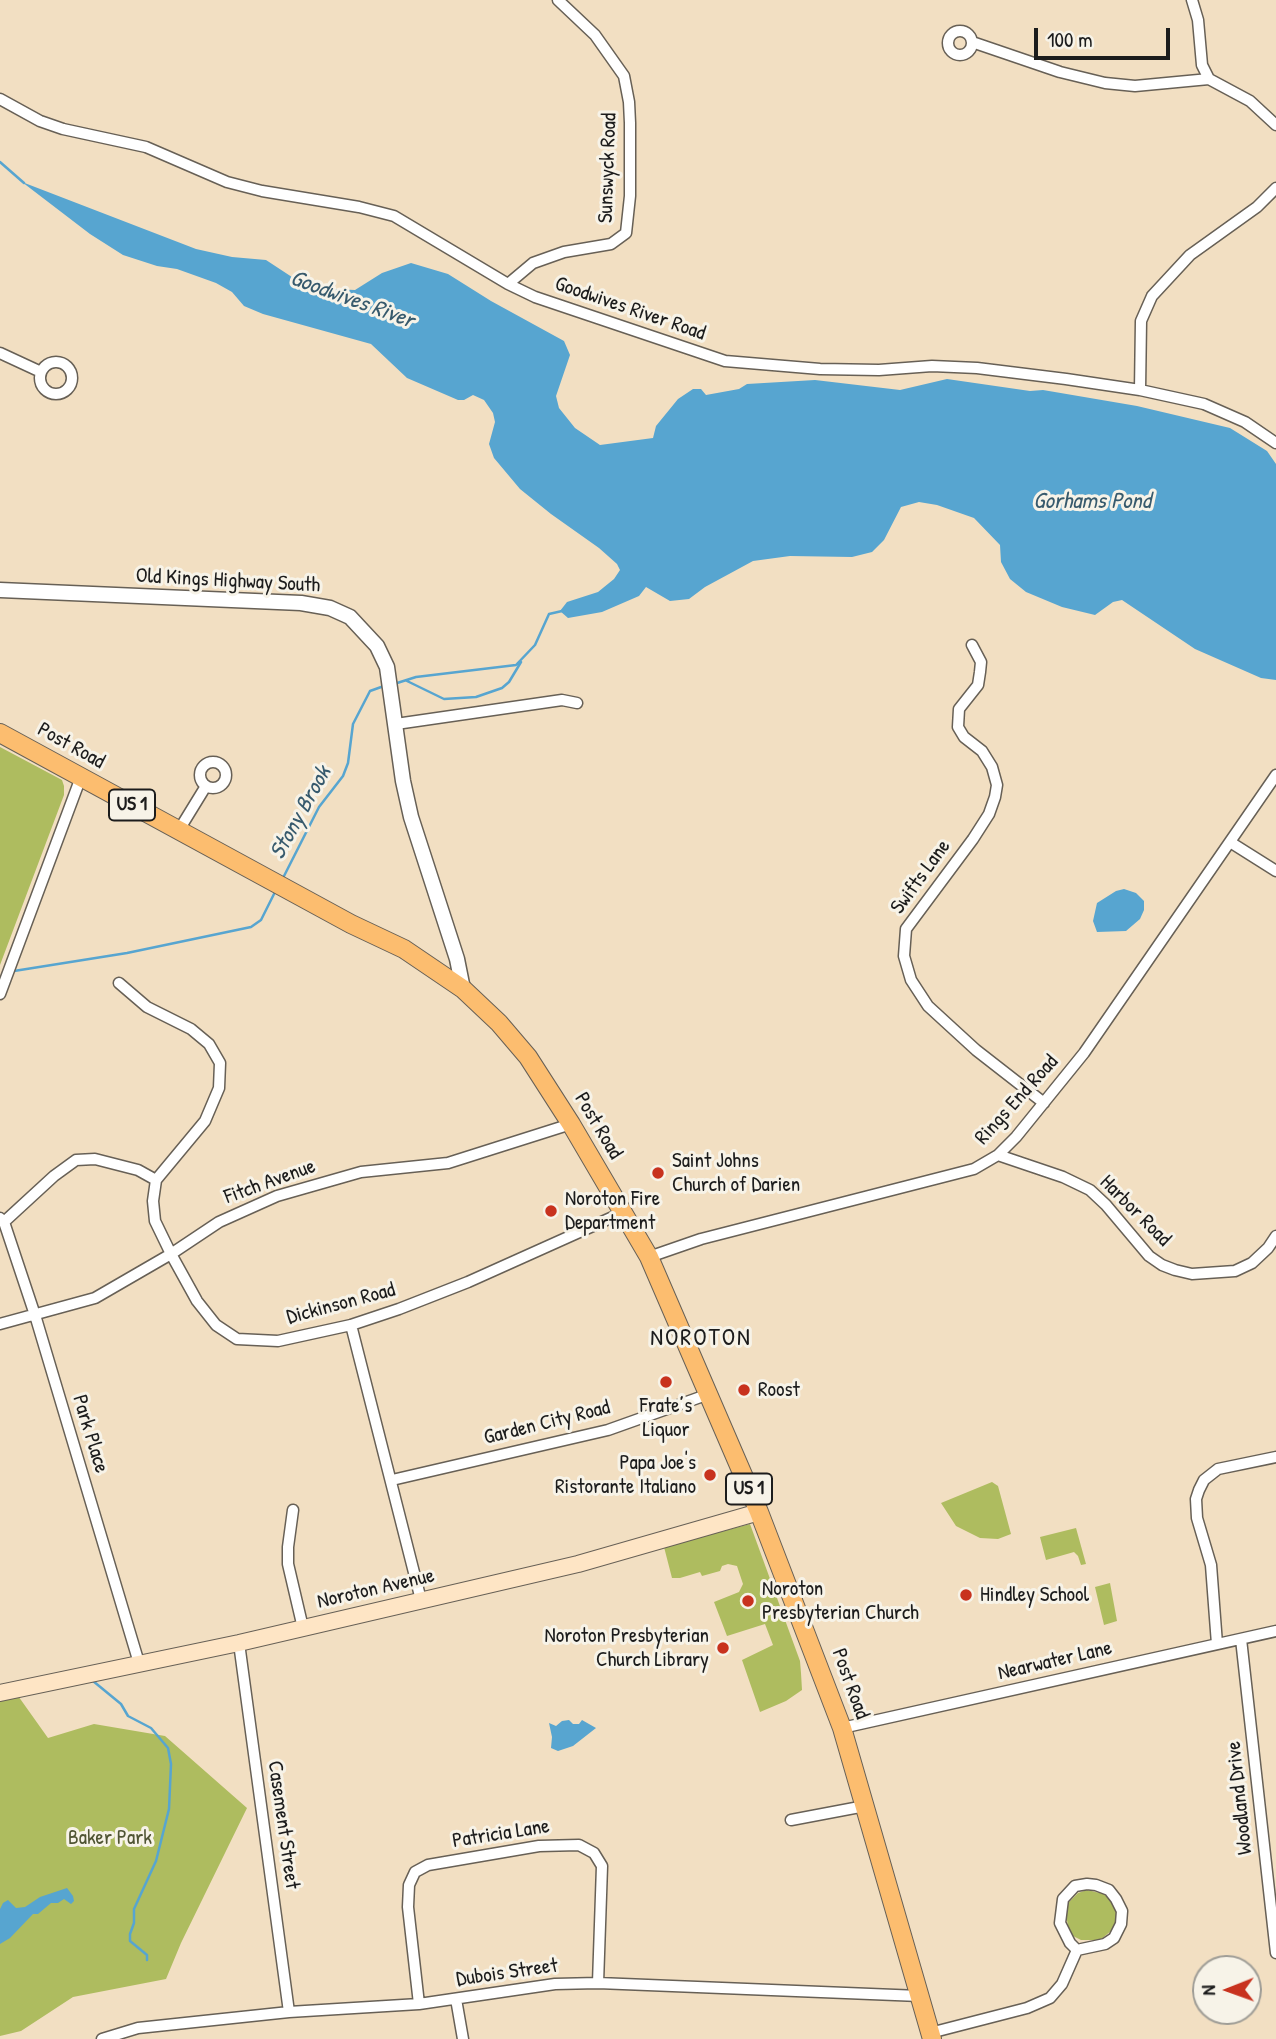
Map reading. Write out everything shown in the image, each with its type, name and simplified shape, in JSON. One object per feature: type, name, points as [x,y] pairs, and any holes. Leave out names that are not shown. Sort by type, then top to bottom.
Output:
[{"type":"main road","name":"Post Road","points":[[0,733],[351,924],[404,949],[463,989],[499,1023],[528,1057],[571,1124],[649,1257],[759,1512],[842,1728],[931,2036]]},
{"type":"main road","name":"Noroton Avenue","points":[[0,1693],[239,1643],[578,1564],[759,1512]]},
{"type":"street","name":"Sunswyck Road","points":[[509,284],[533,263],[564,252],[611,244],[626,233],[630,123],[624,76],[595,35],[558,0]]},
{"type":"street","points":[[1192,0],[1198,20],[1202,65],[1209,79]]},
{"type":"street","points":[[972,42],[1060,72],[1105,83],[1135,86],[1209,79],[1250,101],[1276,125]]},
{"type":"street","name":"Goodwives River Road","points":[[0,99],[63,129],[146,147],[227,182],[394,216],[509,284],[555,305],[699,354],[742,364],[859,370],[932,366],[977,368],[1140,390],[1221,410],[1276,443]]},
{"type":"street","points":[[1140,390],[1141,321],[1152,296],[1190,255],[1258,207],[1276,188]]},
{"type":"street","points":[[0,354],[41,372]]},
{"type":"street","name":"Old Kings Highway South","points":[[0,590],[321,605],[340,612],[359,625],[382,654],[391,685],[403,781],[411,817],[457,959],[463,989]]},
{"type":"street","name":"Swifts Lane","points":[[972,645],[981,662],[978,685],[959,709],[958,727],[964,737],[982,751],[992,767],[997,785],[995,797],[989,814],[973,839],[906,929],[904,956],[911,979],[928,1006],[976,1050],[1044,1103]]},
{"type":"street","points":[[396,724],[562,700],[577,703]]},
{"type":"street","name":"Rings End Road","points":[[649,1257],[701,1239],[974,1168],[998,1155],[1084,1053],[1276,775]]},
{"type":"street","points":[[2,989],[81,777]]},
{"type":"street","points":[[179,831],[206,786]]},
{"type":"street","points":[[1230,842],[1276,871]]},
{"type":"street","points":[[2,1220],[76,1160],[94,1159],[138,1170],[156,1180],[205,1121],[219,1088],[219,1063],[209,1044],[191,1029],[147,1007],[119,984]]},
{"type":"street","name":"Fitch Avenue","points":[[0,1324],[95,1298],[171,1254],[219,1222],[277,1196],[362,1172],[447,1163],[571,1124]]},
{"type":"street","name":"Harbor Road","points":[[998,1155],[1063,1177],[1090,1190],[1149,1256],[1175,1270],[1192,1274],[1235,1270],[1252,1262],[1268,1248],[1276,1236]]},
{"type":"street","name":"Dickinson Road","points":[[156,1180],[153,1201],[155,1221],[171,1254],[197,1301],[216,1325],[237,1339],[278,1341],[351,1325],[468,1282],[624,1212]]},
{"type":"street","name":"Park Place","points":[[2,1220],[34,1315],[139,1663]]},
{"type":"street","points":[[351,1325],[421,1600]]},
{"type":"street","name":"Garden City Road","points":[[392,1480],[608,1430],[709,1394]]},
{"type":"street","points":[[1217,1644],[1211,1565],[1197,1518],[1196,1499],[1204,1480],[1218,1469],[1276,1457]]},
{"type":"street","points":[[293,1510],[288,1564],[303,1628]]},
{"type":"street","name":"Nearwater Lane","points":[[842,1728],[1276,1631]]},
{"type":"street","name":"Woodland Drive","points":[[1241,1639],[1276,1953]]},
{"type":"street","name":"Casement Street","points":[[239,1643],[289,2012]]},
{"type":"street","points":[[790,1821],[865,1806]]},
{"type":"street","name":"Patricia Lane","points":[[419,2004],[408,1907],[410,1885],[415,1872],[428,1865],[539,1846],[579,1845],[594,1853],[602,1866],[598,1983]]},
{"type":"street","points":[[1096,1885],[1108,1890],[1116,1899],[1122,1911],[1121,1924],[1114,1938],[1105,1944],[1077,1950],[1070,1943],[1060,1923],[1063,1899],[1075,1886],[1096,1885]]},
{"type":"street","points":[[931,2036],[1050,1998],[1062,1984],[1077,1950]]},
{"type":"street","name":"Dubois Street","points":[[102,2039],[138,2028],[289,2012],[419,2004],[525,1987],[598,1983],[920,1996]]},
{"type":"street","points":[[456,1999],[463,2039]]},
{"type":"green space","points":[[0,747],[62,780],[64,795],[0,965]]},
{"type":"green space","points":[[992,1482],[998,1486],[1011,1534],[998,1539],[980,1538],[956,1526],[941,1503]]},
{"type":"green space","points":[[750,1524],[800,1661],[802,1690],[786,1701],[760,1712],[742,1660],[773,1645],[765,1624],[727,1636],[714,1602],[739,1592],[743,1584],[737,1566],[728,1564],[722,1566],[720,1571],[702,1576],[700,1572],[672,1578],[664,1547]]},
{"type":"green space","points":[[1076,1528],[1086,1564],[1081,1565],[1074,1552],[1046,1560],[1040,1537]]},
{"type":"green space","points":[[1110,1583],[1117,1621],[1104,1625],[1095,1587]]},
{"type":"green space","name":"Baker Park","points":[[16,1693],[48,1738],[94,1724],[165,1736],[247,1808],[166,1979],[73,1997],[21,2031],[0,2036],[0,1699]]},
{"type":"green space","points":[[1087,1890],[1104,1894],[1117,1911],[1116,1922],[1111,1931],[1100,1940],[1081,1940],[1071,1935],[1068,1926],[1068,1903],[1078,1893]]},
{"type":"water","name":"Gorhams Pond","points":[[22,182],[196,249],[232,257],[266,260],[298,281],[316,288],[355,290],[382,273],[411,263],[448,274],[564,341],[570,355],[556,396],[559,408],[575,428],[600,445],[653,438],[656,426],[678,399],[693,389],[701,389],[706,395],[739,389],[747,384],[815,380],[900,390],[947,379],[1030,391],[1043,390],[1137,406],[1230,428],[1267,451],[1276,464],[1276,680],[1261,678],[1195,649],[1122,600],[1113,602],[1095,615],[1062,607],[1026,592],[1010,579],[1001,562],[1000,545],[974,518],[937,505],[919,502],[901,507],[884,540],[872,552],[852,557],[790,556],[753,561],[705,587],[689,599],[670,601],[646,587],[639,596],[602,612],[568,618],[560,611],[567,602],[598,592],[614,579],[620,570],[599,548],[520,489],[494,458],[489,444],[495,422],[493,413],[484,400],[473,395],[458,400],[407,378],[371,344],[263,314],[244,306],[232,292],[216,283],[177,269],[157,266],[123,255],[90,234]]},
{"type":"water","points":[[1124,889],[1136,893],[1144,901],[1140,919],[1126,931],[1097,932],[1093,921],[1097,903]]},
{"type":"water","points":[[569,1720],[573,1724],[579,1724],[582,1720],[596,1728],[573,1746],[558,1751],[551,1748],[549,1723],[556,1726]]},
{"type":"water","points":[[67,1888],[73,1896],[74,1901],[71,1904],[64,1899],[51,1903],[38,1914],[33,1914],[10,1938],[0,1944],[0,1909],[3,1903],[8,1900],[16,1908],[25,1907],[40,1897]]},
{"type":"waterway","name":"Goodwives River","points":[[0,162],[24,183]]},
{"type":"waterway","name":"Stony Brook","points":[[394,684],[416,677],[516,665],[535,645],[549,614],[562,611]]},
{"type":"waterway","points":[[407,681],[444,699],[476,697],[502,688],[509,682],[521,662]]},
{"type":"waterway","name":"Stony Brook","points":[[283,878],[319,807],[343,776],[348,763],[353,724],[370,691],[384,686]]},
{"type":"waterway","name":"Stony Brook","points":[[14,971],[127,953],[251,927],[261,920],[276,890]]},
{"type":"waterway","points":[[93,1681],[121,1704],[128,1716],[151,1728],[168,1748],[171,1764],[169,1809],[156,1861],[134,1909],[134,1923],[130,1934],[130,1941],[147,1955],[147,1960]]},
{"type":"place","name":"Saint Johns Church of Darien","points":[[658,1173]]},
{"type":"place","name":"Noroton Fire Department","points":[[551,1211]]},
{"type":"place","name":"Frate’s Liquor","points":[[666,1382]]},
{"type":"place","name":"Roost","points":[[744,1390]]},
{"type":"place","name":"Papa Joe's Ristorante Italiano","points":[[710,1475]]},
{"type":"place","name":"Hindley School","points":[[966,1595]]},
{"type":"place","name":"Noroton Presbyterian Church","points":[[748,1601]]},
{"type":"place","name":"Noroton Presbyterian Church Library","points":[[723,1648]]},
{"type":"district","name":"NOROTON","points":[[701,1339]]}]
